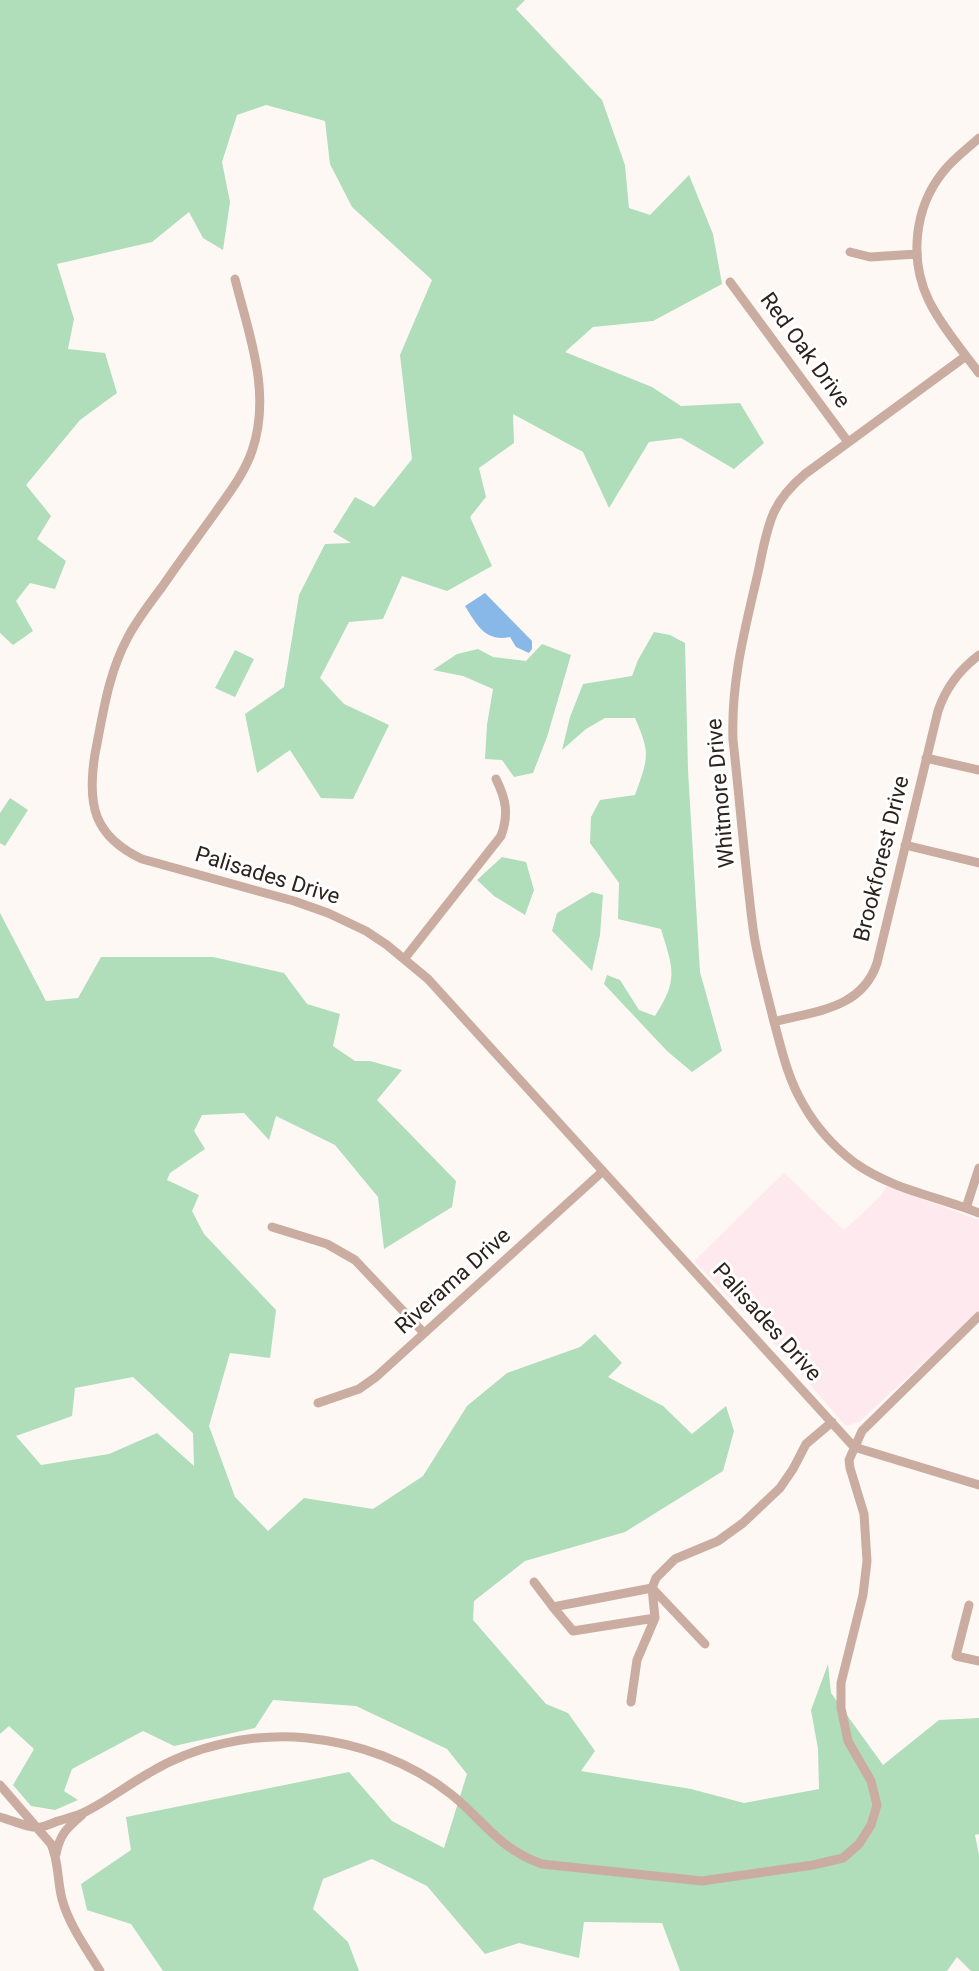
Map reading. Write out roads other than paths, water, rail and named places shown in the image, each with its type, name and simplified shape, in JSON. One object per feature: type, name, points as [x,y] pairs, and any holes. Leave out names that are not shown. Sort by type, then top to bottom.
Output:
[{"type":"street","points":[[979,138],[944,171],[929,194],[918,225],[917,254],[928,300],[979,373]]},
{"type":"street","points":[[850,252],[870,257],[917,254]]},
{"type":"street","name":"Palisades Drive","points":[[235,279],[259,382],[257,435],[237,481],[139,618],[119,656],[106,697],[92,773],[94,809],[103,828],[136,856],[318,909],[366,931],[405,958],[446,998],[854,1447]]},
{"type":"street","name":"Red Oak Drive","points":[[730,282],[848,442]]},
{"type":"street","name":"Whitmore Drive","points":[[966,356],[799,479],[773,514],[741,647],[734,690],[733,740],[759,964],[785,1065],[798,1094],[813,1119],[841,1151],[873,1174],[889,1183],[979,1213]]},
{"type":"street","name":"Brookforest Drive","points":[[774,1022],[838,1005],[858,995],[865,987],[877,963],[943,697],[958,673],[979,655]]},
{"type":"street","points":[[926,758],[979,770]]},
{"type":"street","points":[[405,958],[501,836],[507,805],[496,779]]},
{"type":"street","points":[[905,845],[979,863]]},
{"type":"street","points":[[966,1208],[979,1168]]},
{"type":"street","name":"Riverama Drive","points":[[318,1403],[368,1384],[603,1171]]},
{"type":"street","points":[[272,1227],[327,1244],[355,1260],[424,1333]]},
{"type":"street","points":[[100,1971],[73,1926],[58,1879],[56,1854],[59,1840],[66,1829],[85,1812],[153,1770],[197,1751],[261,1738],[336,1742],[367,1750],[407,1767],[453,1795],[506,1847],[542,1864],[702,1881],[843,1858],[865,1835],[877,1805],[871,1781],[848,1741],[840,1697],[863,1595],[867,1561],[864,1514],[849,1460],[862,1431],[979,1316]]},
{"type":"street","points":[[631,1702],[637,1660],[655,1618],[652,1588],[656,1578],[675,1559],[718,1541],[755,1512],[780,1488],[806,1444],[832,1422]]},
{"type":"street","points":[[854,1447],[979,1485]]},
{"type":"street","points":[[534,1582],[573,1631],[655,1618]]},
{"type":"street","points":[[553,1607],[652,1588]]},
{"type":"street","points":[[652,1588],[705,1644]]},
{"type":"street","points":[[969,1605],[956,1656],[979,1661]]},
{"type":"street","points":[[0,1785],[51,1844],[56,1854]]},
{"type":"street","points":[[14,1800],[11,1809],[2,1818],[38,1828],[85,1812]]},
{"type":"water","points":[[485,593],[532,641],[529,653],[516,647],[510,637],[488,634],[474,620],[465,606]]}]
